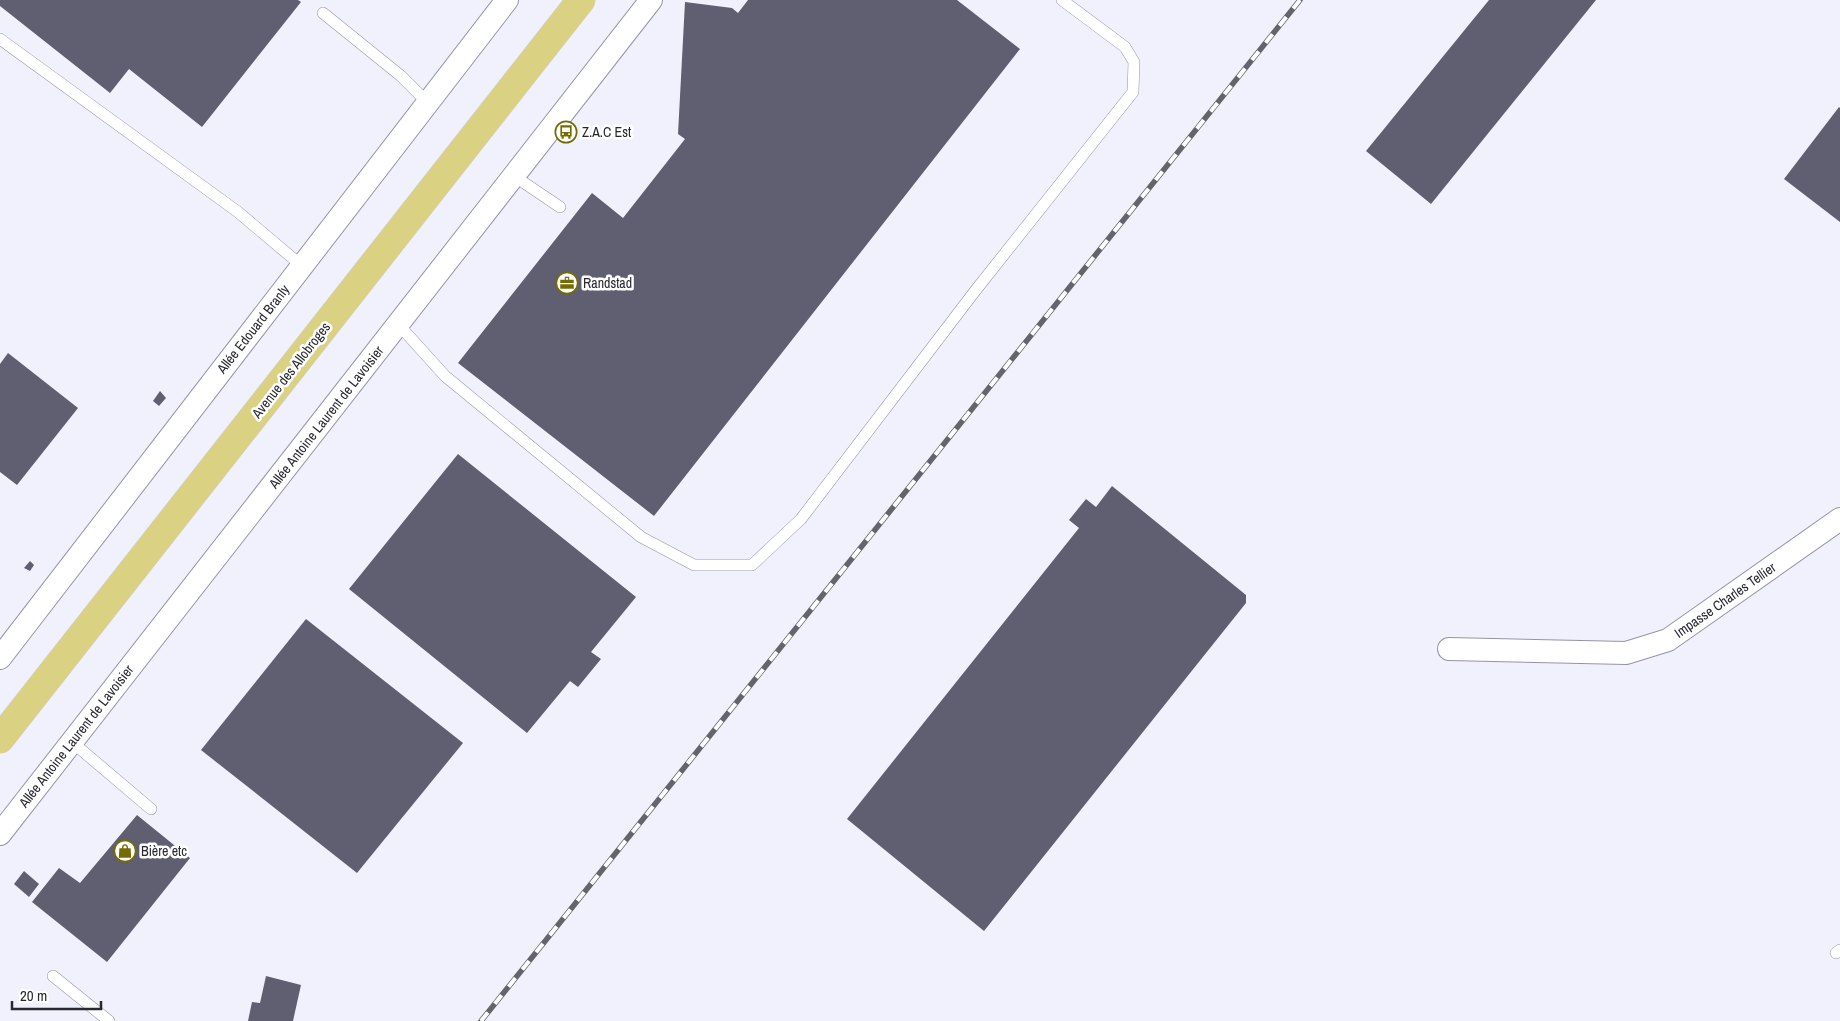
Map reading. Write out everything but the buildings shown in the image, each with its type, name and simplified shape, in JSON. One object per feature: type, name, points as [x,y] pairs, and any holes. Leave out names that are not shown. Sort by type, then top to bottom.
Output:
[{"type":"main road","name":"Avenue des Allobroges","points":[[0,739],[582,0]]},
{"type":"street","name":"Allée Edouard Branly","points":[[0,658],[507,0]]},
{"type":"street","name":"Allée Antoine Laurent de Lavoisier","points":[[0,834],[651,0]]},
{"type":"street","name":"Impasse Charles Tellier","points":[[1449,649],[1626,652],[1668,640],[1840,519]]},
{"type":"lane","points":[[398,324],[446,376],[642,538],[694,565],[752,565],[801,519],[975,291],[1133,92],[1134,62],[1125,47],[1062,0]]},
{"type":"lane","points":[[323,13],[401,76],[428,103]]},
{"type":"lane","points":[[0,39],[238,212],[302,266]]},
{"type":"lane","points":[[514,176],[560,207]]},
{"type":"lane","points":[[72,742],[151,809]]},
{"type":"lane","points":[[53,976],[109,1021]]},
{"type":"railway","points":[[481,1021],[1300,0]]},
{"type":"place","name":"Z.A.C Est","points":[[566,132]]},
{"type":"place","name":"Randstad","points":[[567,283]]},
{"type":"place","name":"Bière etc","points":[[125,851]]}]
